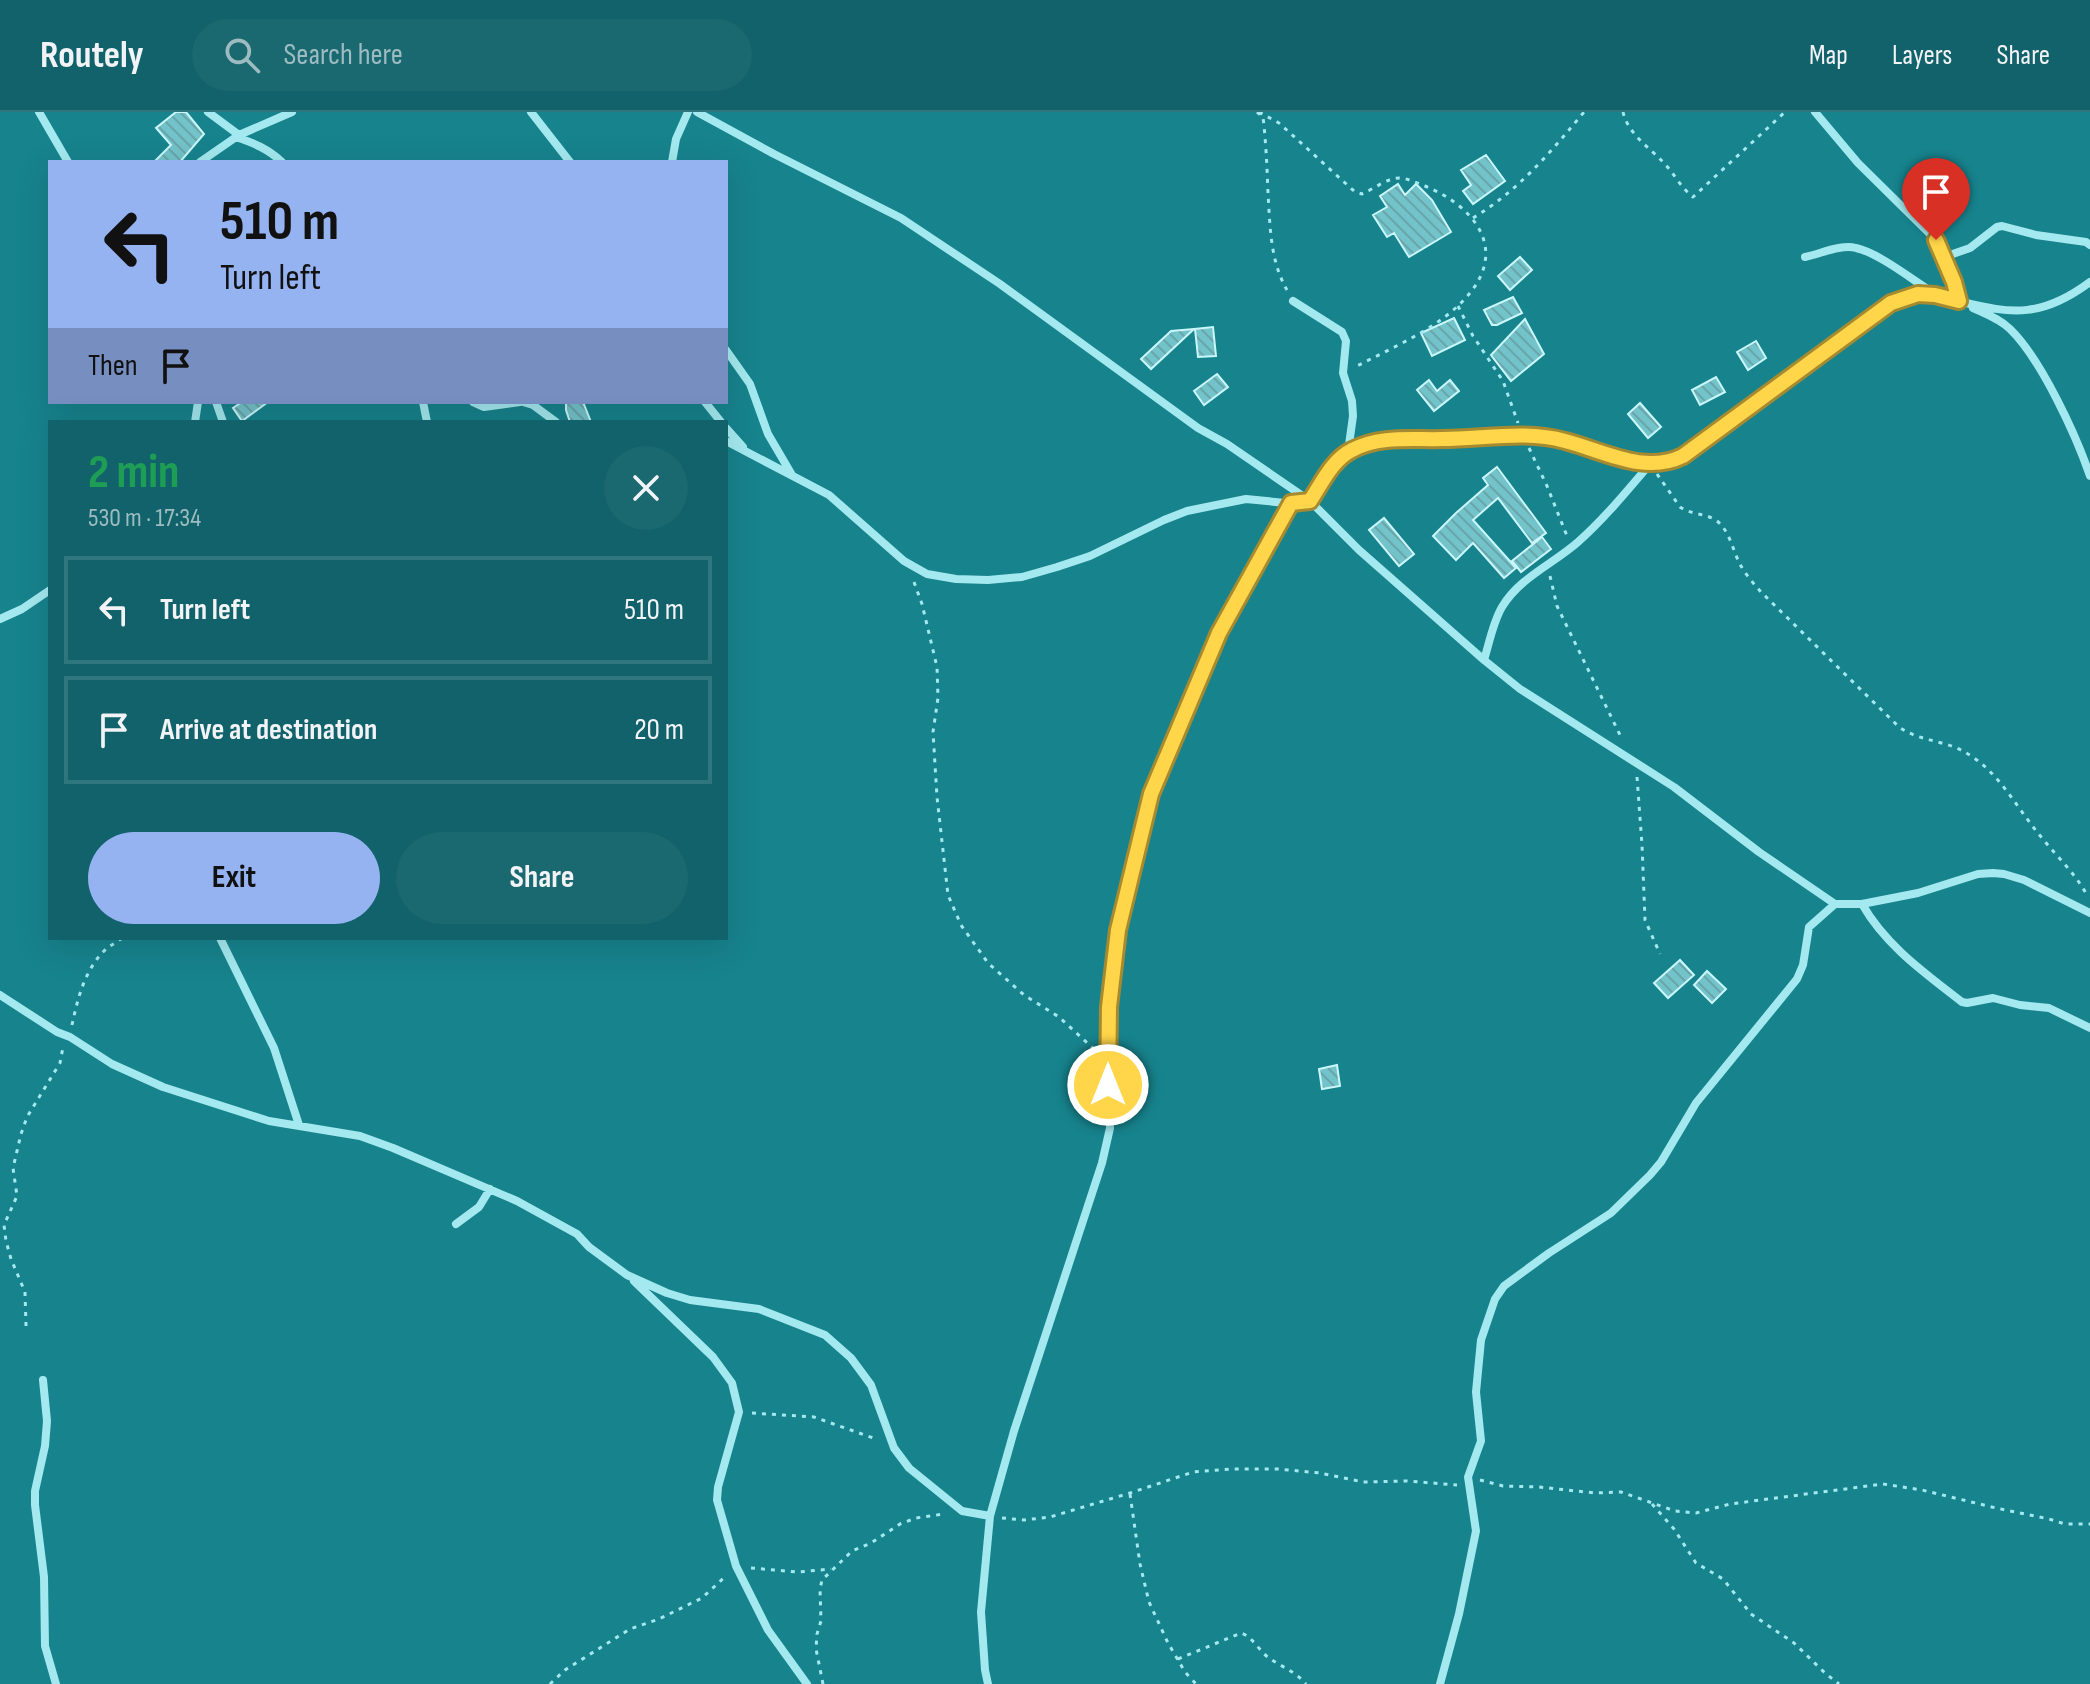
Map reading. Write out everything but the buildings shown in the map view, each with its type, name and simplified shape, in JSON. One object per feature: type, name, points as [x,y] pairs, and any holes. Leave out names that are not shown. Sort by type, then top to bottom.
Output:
[{"type":"street","points":[[39,112],[67,160]]},
{"type":"street","points":[[208,112],[237,136],[280,160]]},
{"type":"street","points":[[203,160],[237,136],[292,112]]},
{"type":"street","points":[[531,112],[568,160]]},
{"type":"street","points":[[672,160],[676,139],[688,112]]},
{"type":"street","points":[[697,112],[901,218],[1000,284],[1198,428],[1227,444],[1313,505],[1359,550],[1520,689],[1674,787],[1759,852],[1835,904],[1862,904],[1918,893],[1978,874],[1993,873],[2024,880],[2090,913]]},
{"type":"street","points":[[1815,112],[1858,163],[1936,240],[1959,301],[1995,318],[2024,345],[2069,424],[2090,476]]},
{"type":"street","points":[[1944,257],[1970,248],[2002,226],[2090,245]]},
{"type":"street","points":[[1805,257],[1856,248],[1886,262],[1935,295]]},
{"type":"street","points":[[1313,505],[1332,467],[1348,452],[1359,446],[1404,438],[1440,440],[1540,435],[1602,454],[1650,464],[1670,463],[1891,303],[1918,294],[1996,309],[2030,311],[2071,296],[2090,282]]},
{"type":"street","points":[[1293,301],[1342,332],[1346,341],[1343,373],[1352,401],[1353,416],[1348,452]]},
{"type":"street","points":[[728,353],[750,384],[768,434],[792,476]]},
{"type":"street","points":[[477,404],[484,407],[506,404]]},
{"type":"street","points":[[529,404],[553,420]]},
{"type":"street","points":[[707,404],[719,420]]},
{"type":"street","points":[[728,430],[748,454]]},
{"type":"street","points":[[728,442],[829,495],[904,561],[927,574],[956,579],[1022,577],[1090,556],[1187,511],[1246,499],[1313,505]]},
{"type":"street","points":[[1484,660],[1500,608],[1523,583],[1598,523],[1650,464]]},
{"type":"street","points":[[988,1684],[981,1612],[990,1516],[1014,1431],[1102,1163],[1110,1128],[1109,1007],[1118,930],[1151,794],[1219,633],[1291,503]]},
{"type":"street","points":[[0,619],[48,591]]},
{"type":"street","points":[[1440,1684],[1459,1614],[1476,1531],[1468,1477],[1481,1441],[1476,1392],[1481,1340],[1495,1299],[1504,1286],[1611,1213],[1650,1175],[1696,1103],[1797,979],[1803,965],[1809,927],[1835,904]]},
{"type":"street","points":[[1862,904],[1900,953],[1962,1002],[1993,998],[2049,1008],[2090,1028]]},
{"type":"street","points":[[221,940],[274,1048],[299,1125]]},
{"type":"street","points":[[0,995],[112,1064],[163,1087],[269,1121],[360,1136],[444,1168],[517,1201],[577,1234],[589,1247],[627,1275],[713,1357],[732,1383],[739,1412],[717,1500],[736,1566],[768,1630],[807,1684]]},
{"type":"street","points":[[456,1224],[479,1207],[490,1189]]},
{"type":"street","points":[[627,1275],[690,1300],[759,1309],[825,1335],[851,1358],[871,1385],[894,1448],[909,1468],[962,1511],[990,1516]]},
{"type":"street","points":[[43,1380],[47,1421],[35,1505],[44,1577],[45,1646],[56,1684]]},
{"type":"path","points":[[1258,112],[1279,123],[1354,191],[1362,194],[1401,178],[1447,196],[1473,218],[1483,238],[1484,265],[1473,289],[1458,306],[1407,340],[1343,373]]},
{"type":"path","points":[[1258,112],[1263,117],[1266,140],[1269,232],[1281,281],[1293,301]]},
{"type":"path","points":[[1473,218],[1496,204],[1539,166],[1584,112]]},
{"type":"path","points":[[1623,112],[1634,135],[1665,164],[1693,197],[1785,112]]},
{"type":"path","points":[[1458,306],[1473,336],[1503,381],[1567,541]]},
{"type":"path","points":[[1650,464],[1680,507],[1710,517],[1724,528],[1742,568],[1761,592],[1899,727],[1918,738],[1965,751],[1983,764],[2078,879],[2090,901]]},
{"type":"path","points":[[904,561],[922,604],[937,667],[938,698],[933,732],[948,895],[961,925],[988,963],[1024,995],[1059,1017],[1094,1048],[1108,1068]]},
{"type":"path","points":[[1548,564],[1557,606],[1623,739]]},
{"type":"path","points":[[1635,764],[1645,920],[1660,954]]},
{"type":"path","points":[[70,1037],[87,975],[103,952],[119,940]]},
{"type":"path","points":[[26,1326],[25,1292],[11,1259],[4,1225],[17,1196],[13,1168],[21,1134],[27,1117],[62,1055],[63,1048],[57,1032]]},
{"type":"path","points":[[739,1412],[814,1417],[894,1448]]},
{"type":"path","points":[[990,1516],[1024,1520],[1050,1517],[1193,1472],[1278,1469],[1363,1482],[1407,1481],[1462,1486],[1468,1477],[1503,1486],[1621,1492],[1684,1513],[1883,1484],[1922,1490],[2065,1524],[2090,1524]]},
{"type":"path","points":[[1130,1493],[1149,1602],[1168,1643],[1196,1684]]},
{"type":"path","points":[[1652,1504],[1674,1529],[1696,1563],[1723,1579],[1751,1614],[1794,1643],[1839,1684]]},
{"type":"path","points":[[823,1684],[816,1649],[821,1621],[822,1580],[852,1551],[900,1524],[916,1518],[962,1511]]},
{"type":"path","points":[[550,1684],[565,1670],[630,1629],[702,1598],[736,1566],[798,1572],[831,1569]]},
{"type":"path","points":[[1178,1659],[1241,1633],[1306,1684]]},
{"type":"route","points":[[1108,1085],[1109,1007],[1118,930],[1151,794],[1219,633],[1291,503],[1310,501],[1332,467],[1348,452],[1359,446],[1404,438],[1440,440],[1540,435],[1623,459],[1650,464],[1670,463],[1891,303],[1918,294],[1959,301],[1936,240]]}]
